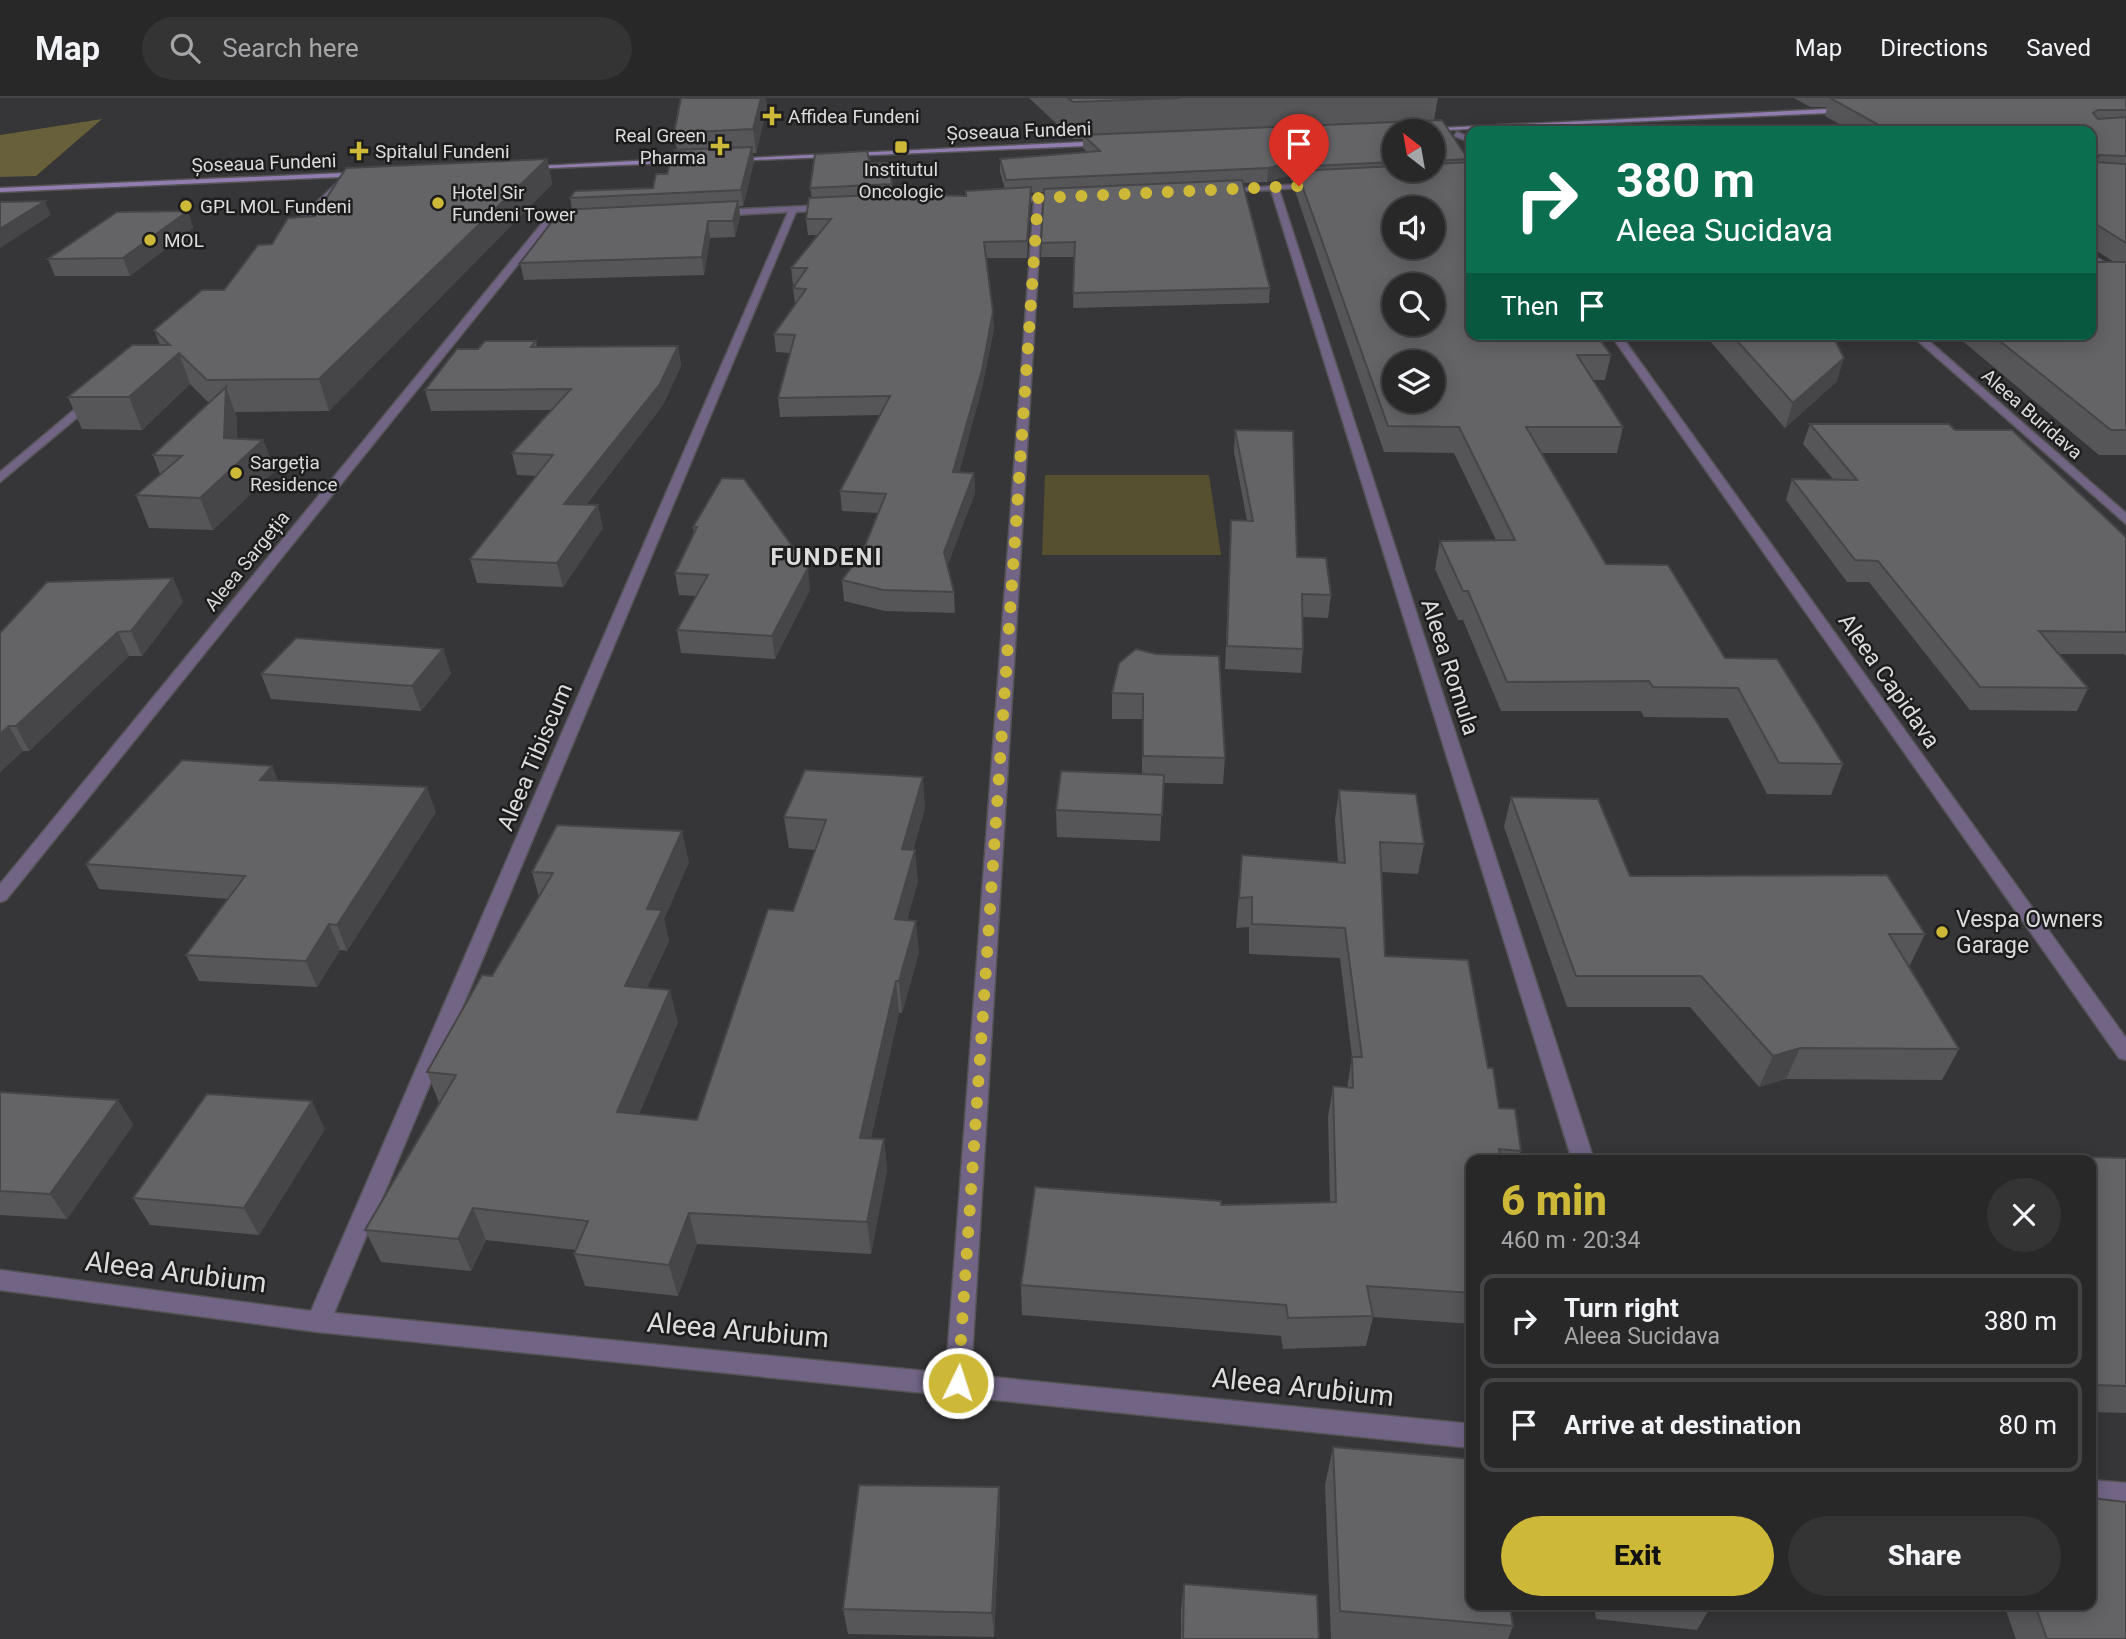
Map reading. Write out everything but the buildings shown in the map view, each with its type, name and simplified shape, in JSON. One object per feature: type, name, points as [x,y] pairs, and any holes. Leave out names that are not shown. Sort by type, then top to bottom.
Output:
[{"type":"main road","points":[[1485,126],[1539,117],[1711,106]]},
{"type":"main road","points":[[1498,126],[1862,110]]},
{"type":"main road","points":[[1633,126],[1854,116]]},
{"type":"main road","points":[[1446,133],[1466,129]]},
{"type":"main road","points":[[1446,131],[1466,130]]},
{"type":"main road","points":[[1455,131],[1466,133]]},
{"type":"main road","name":"Șoseaua Fundeni","points":[[722,162],[1114,145]]},
{"type":"main road","points":[[510,168],[698,160]]},
{"type":"main road","points":[[520,173],[707,165]]},
{"type":"main road","name":"Șoseaua Fundeni","points":[[0,190],[374,177],[345,181],[0,195]]},
{"type":"street","points":[[1455,131],[1466,137]]},
{"type":"street","points":[[282,238],[345,181]]},
{"type":"street","points":[[1205,190],[1327,184]]},
{"type":"street","name":"Aleea Romula","points":[[1274,187],[1581,1155]]},
{"type":"street","points":[[997,200],[1079,197]]},
{"type":"street","points":[[958,1383],[1038,198]]},
{"type":"street","points":[[712,213],[833,208]]},
{"type":"street","name":"Aleea Tibiscum","points":[[318,1322],[793,210]]},
{"type":"street","name":"Aleea Sargeția","points":[[0,896],[545,224],[578,219]]},
{"type":"street","points":[[2096,260],[2126,280]]},
{"type":"street","name":"Aleea Capidava","points":[[1619,340],[2126,1054]]},
{"type":"street","name":"Aleea Buridava","points":[[1922,340],[2126,520]]},
{"type":"street","points":[[0,478],[103,390]]},
{"type":"street","name":"Aleea Arubium","points":[[0,1280],[318,1322],[958,1383],[1466,1435]]},
{"type":"street","points":[[2096,1492],[2126,1495]]},
{"type":"shaded area","points":[[102,119],[36,176],[0,177],[0,135]]},
{"type":"shaded area","points":[[1045,475],[1209,475],[1221,555],[1042,555]]},
{"type":"place","name":"Affidea Fundeni","points":[[772,116]]},
{"type":"place","name":"Real Green Pharma","points":[[720,146]]},
{"type":"place","name":"Institutul Oncologic","points":[[901,147]]},
{"type":"place","name":"Spitalul Fundeni","points":[[359,151]]},
{"type":"place","name":"Hotel Sir Fundeni Tower","points":[[438,203]]},
{"type":"place","name":"GPL MOL Fundeni","points":[[186,206]]},
{"type":"place","name":"MOL","points":[[150,240]]},
{"type":"place","name":"Sargeția Residence","points":[[236,473]]},
{"type":"place","name":"Vespa Owners Garage","points":[[1942,932]]},
{"type":"district","name":"FUNDENI","points":[[827,557]]},
{"type":"route","points":[[958,1383],[1038,198],[1299,186]]}]
